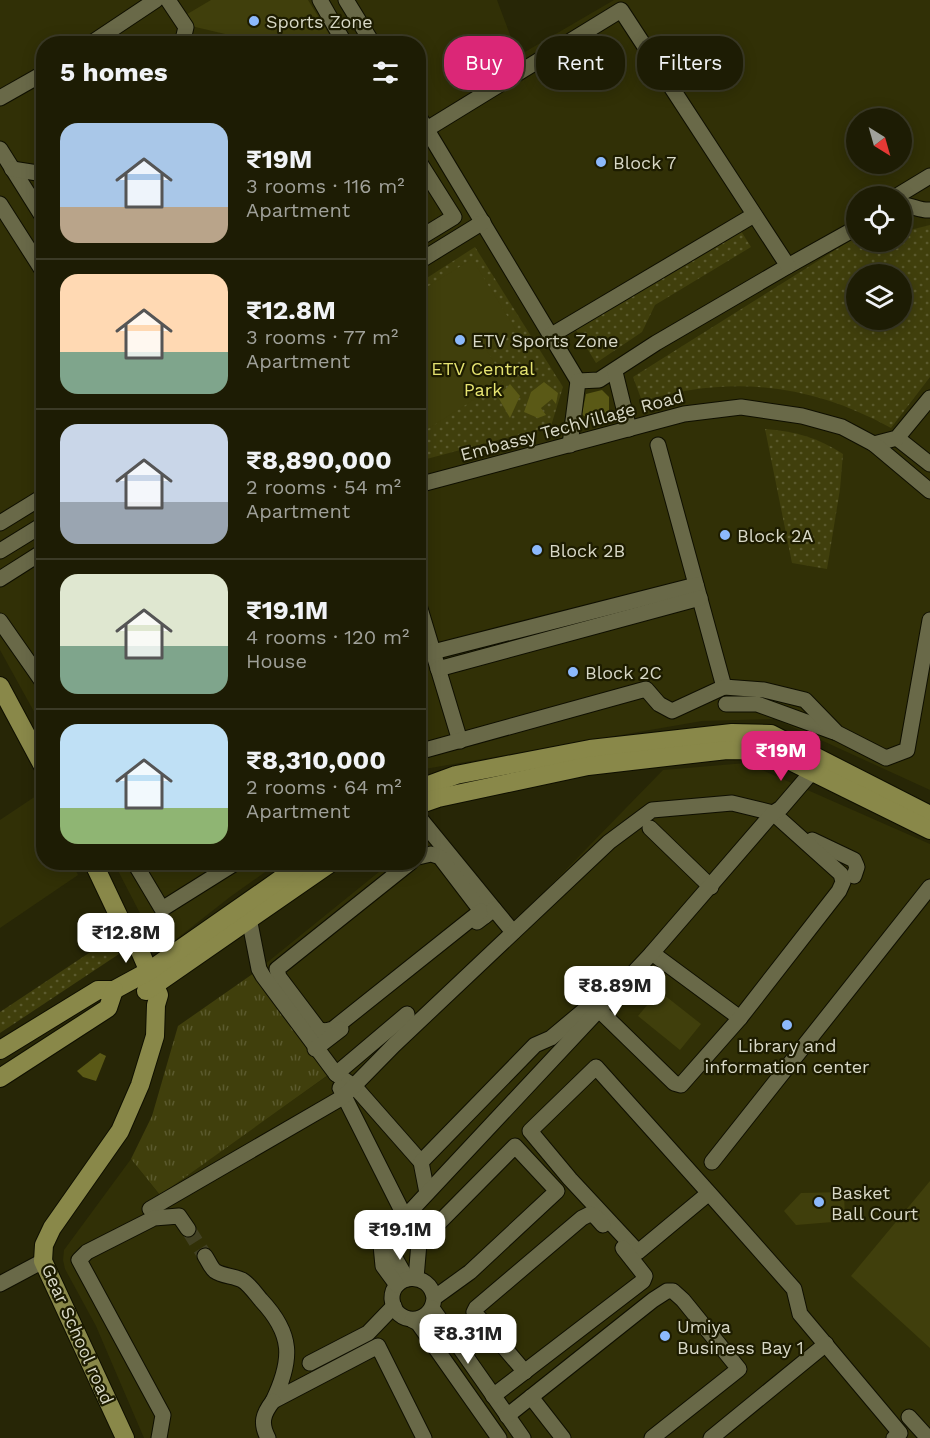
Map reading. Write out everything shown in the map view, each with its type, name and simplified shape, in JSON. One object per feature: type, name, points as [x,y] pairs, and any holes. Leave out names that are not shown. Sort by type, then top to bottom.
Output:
[{"type":"main road","points":[[0,686],[36,753]]},
{"type":"main road","points":[[426,786],[456,775],[590,749],[732,733],[771,734],[930,815]]},
{"type":"main road","points":[[426,802],[588,766],[728,750],[770,752],[930,830]]},
{"type":"main road","name":"Gear School road","points":[[97,870],[121,921],[129,926],[149,986],[155,1036],[140,1085],[120,1131],[52,1228],[44,1245],[43,1262],[120,1436]]},
{"type":"main road","points":[[149,986],[295,870]]},
{"type":"main road","points":[[0,1050],[98,990],[149,986],[320,870]]},
{"type":"main road","points":[[0,1078],[108,1008],[114,990]]},
{"type":"street","points":[[102,36],[156,0]]},
{"type":"street","points":[[168,0],[186,27],[184,36]]},
{"type":"street","points":[[320,0],[340,36]]},
{"type":"street","points":[[346,0],[368,36]]},
{"type":"street","points":[[570,445],[578,381],[427,129],[621,10],[754,215],[792,264]]},
{"type":"street","points":[[0,98],[36,78]]},
{"type":"street","points":[[0,149],[36,206]]},
{"type":"street","points":[[12,169],[36,173]]},
{"type":"street","points":[[426,173],[454,217],[426,234]]},
{"type":"street","points":[[912,187],[930,176]]},
{"type":"street","points":[[0,204],[36,260]]},
{"type":"street","points":[[912,205],[924,211],[930,210]]},
{"type":"street","points":[[550,336],[754,215]]},
{"type":"street","points":[[426,257],[483,222]]},
{"type":"street","name":"Embassy TechVillage Road","points":[[792,264],[806,252],[846,227]]},
{"type":"street","name":"Embassy TechVillage Road","points":[[578,381],[599,380],[615,372],[656,343],[846,234]]},
{"type":"street","points":[[615,372],[629,429]]},
{"type":"street","points":[[874,444],[897,438],[930,398]]},
{"type":"street","name":"Embassy TechVillage Road","points":[[426,484],[684,414],[741,407],[802,416],[842,427],[874,444],[930,491]]},
{"type":"street","points":[[897,438],[930,464]]},
{"type":"street","points":[[658,445],[724,687]]},
{"type":"street","points":[[0,523],[36,501]]},
{"type":"street","points":[[0,551],[36,529]]},
{"type":"street","points":[[0,579],[36,556]]},
{"type":"street","points":[[434,652],[698,591]]},
{"type":"street","points":[[438,669],[698,591]]},
{"type":"street","points":[[726,704],[757,704],[837,733],[886,758],[907,750],[930,620]]},
{"type":"street","points":[[0,621],[36,673]]},
{"type":"street","points":[[426,627],[460,741]]},
{"type":"street","points":[[426,750],[646,689],[659,704],[672,711],[724,687],[764,690],[805,700],[837,733]]},
{"type":"street","points":[[523,1438],[453,1340],[433,1303],[433,1291],[428,1284],[407,1281],[382,1266],[381,1245],[652,953],[773,813],[781,808],[811,773]]},
{"type":"street","points":[[150,1209],[349,1092],[423,1018],[609,842],[649,821],[652,810],[732,803],[773,813],[841,874],[843,882],[839,891],[740,1018],[681,1084],[674,1083],[600,1010],[593,1006],[588,1007],[551,1038],[535,1045],[421,1162]]},
{"type":"street","points":[[649,821],[705,871]]},
{"type":"street","points":[[649,821],[711,887]]},
{"type":"street","points":[[426,827],[487,912]]},
{"type":"street","points":[[798,835],[854,860],[857,867],[854,876]]},
{"type":"street","points":[[426,855],[440,857],[487,912],[513,933]]},
{"type":"street","points":[[139,870],[162,909],[224,870]]},
{"type":"street","points":[[401,870],[277,969],[279,977],[319,1030],[333,1029],[487,912]]},
{"type":"street","points":[[712,1162],[930,887]]},
{"type":"street","points":[[315,1049],[487,912]]},
{"type":"street","points":[[249,918],[259,969],[315,1049],[349,1092],[421,1162],[427,1193]]},
{"type":"street","points":[[652,953],[740,1018]]},
{"type":"street","points":[[353,1048],[409,1002],[423,1018]]},
{"type":"street","points":[[336,1074],[407,1014]]},
{"type":"street","points":[[709,1193],[638,1252],[570,1179],[530,1131],[596,1067],[709,1193],[794,1290],[800,1314],[900,1433],[894,1438]]},
{"type":"street","points":[[349,1092],[405,1217]]},
{"type":"street","points":[[412,1320],[422,1318],[433,1303],[557,1191],[515,1146],[419,1243],[407,1281],[393,1295],[394,1306],[400,1315],[418,1323],[499,1438]]},
{"type":"street","points":[[493,1396],[525,1372],[644,1281],[645,1276],[642,1270],[595,1216],[590,1214],[582,1218],[474,1312],[525,1372]]},
{"type":"street","points":[[159,1438],[163,1415],[79,1260],[87,1252],[154,1218],[179,1216],[188,1229]]},
{"type":"street","points":[[205,1256],[216,1271],[244,1281],[274,1314],[286,1336],[284,1372],[273,1401],[265,1412],[262,1427],[268,1438]]},
{"type":"street","points":[[0,1284],[43,1262]]},
{"type":"street","points":[[507,1416],[653,1300],[667,1291],[673,1291],[683,1300],[739,1369],[652,1438]]},
{"type":"street","points":[[310,1363],[368,1333],[394,1306]]},
{"type":"street","points":[[453,1340],[480,1319]]},
{"type":"street","points":[[711,1438],[826,1344]]},
{"type":"street","points":[[273,1401],[378,1346],[424,1438]]},
{"type":"street","points":[[531,1397],[562,1438]]},
{"type":"street","points":[[909,1417],[928,1438]]},
{"type":"shaded area","points":[[0,0],[497,0],[510,36],[444,36],[444,90],[524,90],[524,52],[536,46],[536,90],[625,90],[625,36],[552,36],[614,0],[930,0],[930,790],[775,719],[702,721],[426,769],[426,36],[36,36],[36,715],[0,650]]},
{"type":"shaded area","points":[[544,382],[558,393],[556,404],[552,399],[541,408],[546,415],[538,418],[524,412],[531,392]]},
{"type":"shaded area","points":[[510,384],[520,396],[510,418],[498,397]]},
{"type":"shaded area","points":[[602,390],[609,397],[609,412],[603,416],[588,418],[582,414],[586,394]]},
{"type":"shaded area","points":[[746,763],[930,844],[930,1438],[144,1438],[96,1326],[65,1269],[64,1250],[131,1159],[159,1194],[327,1076],[254,973],[381,870],[426,870],[426,830],[513,924],[663,770]]},
{"type":"shaded area","points":[[36,796],[36,870],[76,870],[78,875],[0,928],[0,820]]},
{"type":"shaded area","points":[[118,870],[268,870],[230,897],[160,952]]},
{"type":"shaded area","points":[[100,1053],[106,1056],[96,1081],[83,1077],[77,1071]]},
{"type":"green space","name":"Sports Zone","points":[[211,0],[308,0],[329,34],[326,36],[234,36],[191,26],[184,16]]},
{"type":"green space","points":[[930,225],[930,377],[891,428],[830,401],[769,388],[738,386],[707,388],[642,401],[633,377],[846,243],[846,252],[912,252],[912,230]]},
{"type":"green space","points":[[741,231],[751,247],[655,305],[642,332],[596,363],[576,330]]},
{"type":"green space","name":"ETV Central Park","points":[[475,247],[563,387],[551,426],[426,459],[426,278]]},
{"type":"green space","name":"ETV Sports Zone","points":[[472,259],[516,330],[486,349],[505,380],[426,430],[426,288]]},
{"type":"green space","points":[[765,429],[806,436],[843,454],[840,489],[827,569],[792,563]]},
{"type":"green space","points":[[110,939],[119,954],[0,1033],[0,1012]]},
{"type":"green space","points":[[254,973],[328,1075],[160,1195],[131,1159],[152,1116],[178,1026]]},
{"type":"green space","points":[[659,991],[701,1024],[680,1050],[638,1016]]},
{"type":"green space","points":[[930,1181],[930,1348],[851,1276]]},
{"type":"green space","name":"Basket Ball Court","points":[[844,1192],[845,1221],[796,1225],[784,1211],[801,1193]]},
{"type":"tunnel","points":[[188,1229],[205,1256]]},
{"type":"place","name":"Sports Zone","points":[[254,21]]},
{"type":"place","name":"Block 7","points":[[601,162]]},
{"type":"place","name":"ETV Sports Zone","points":[[460,340]]},
{"type":"place","name":"Block 2A","points":[[725,535]]},
{"type":"place","name":"Block 2B","points":[[537,550]]},
{"type":"place","name":"Block 2C","points":[[573,672]]},
{"type":"place","name":"Library and information center","points":[[787,1025]]},
{"type":"place","name":"Basket Ball Court","points":[[819,1202]]},
{"type":"place","name":"Umiya Business Bay 1","points":[[665,1336]]}]
